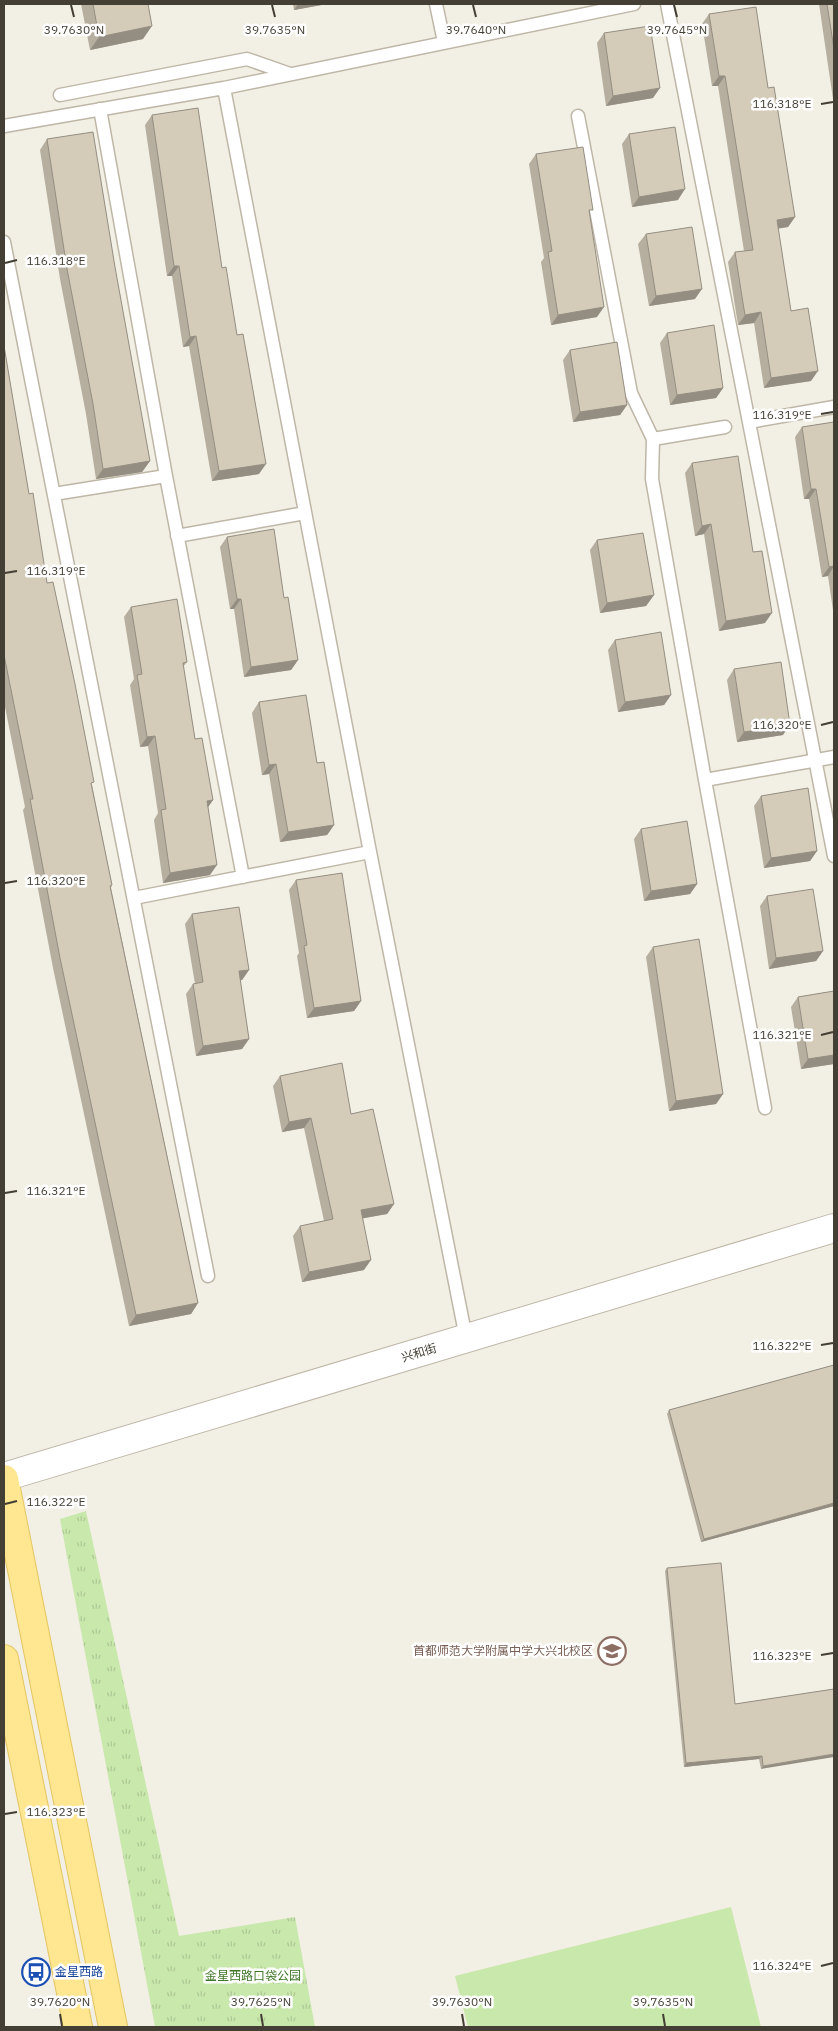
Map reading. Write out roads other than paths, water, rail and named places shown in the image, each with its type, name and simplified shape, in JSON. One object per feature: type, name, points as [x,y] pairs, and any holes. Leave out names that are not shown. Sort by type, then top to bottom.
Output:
[{"type":"main road","points":[[4,1478],[112,2027]]},
{"type":"main road","points":[[4,1659],[78,2027]]},
{"type":"street","name":"兴和街","points":[[4,1478],[834,1228]]},
{"type":"lane","points":[[436,4],[444,42]]},
{"type":"lane","points":[[4,126],[224,88],[610,6],[634,4]]},
{"type":"lane","points":[[667,4],[834,856]]},
{"type":"lane","points":[[60,95],[247,59],[290,74]]},
{"type":"lane","points":[[224,88],[370,852],[466,1338]]},
{"type":"lane","points":[[100,109],[177,536],[243,877]]},
{"type":"lane","points":[[578,116],[631,393],[653,439],[652,479],[765,1108]]},
{"type":"lane","points":[[4,242],[208,1276]]},
{"type":"lane","points":[[749,422],[834,407]]},
{"type":"lane","points":[[653,439],[725,427]]},
{"type":"lane","points":[[54,494],[166,476]]},
{"type":"lane","points":[[177,536],[305,513]]},
{"type":"lane","points":[[705,780],[834,757]]},
{"type":"lane","points":[[134,898],[370,852]]},
{"type":"place","name":"首都师范大学附属中学大兴北校区","points":[[612,1651]]},
{"type":"place","name":"金星西路","points":[[36,1972]]},
{"type":"park label","name":"金星西路口袋公园","points":[[253,1976]]}]
